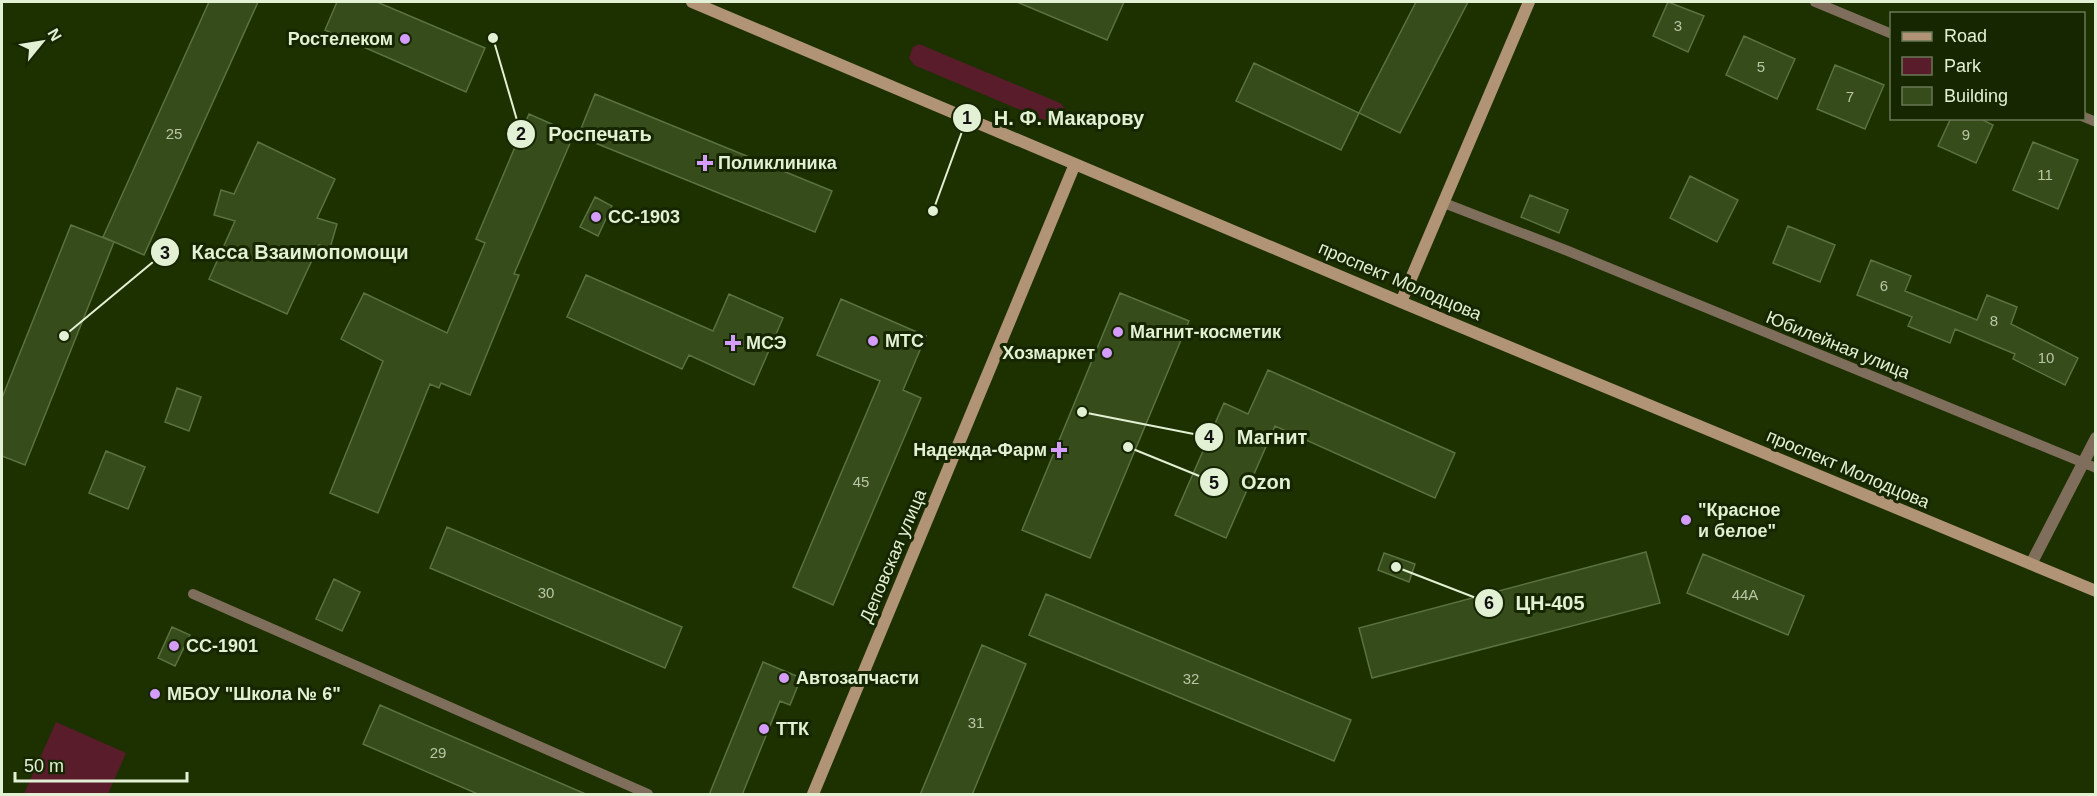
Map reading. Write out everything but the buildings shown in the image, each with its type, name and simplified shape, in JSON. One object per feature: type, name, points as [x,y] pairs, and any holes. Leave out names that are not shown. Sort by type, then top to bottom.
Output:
[{"type":"main road","name":"проспект Молодцова","points":[[692,2],[1401,302],[2096,591]]},
{"type":"main road","points":[[1401,302],[1529,2]]},
{"type":"main road","name":"Деповская улица","points":[[813,795],[1075,164]]},
{"type":"street","points":[[2031,564],[2096,438]]},
{"type":"lane","points":[[1815,2],[1890,33]]},
{"type":"lane","name":"Юбилейная улица","points":[[1444,203],[1568,251],[2081,464],[2096,468]]},
{"type":"lane","points":[[193,594],[648,795]]},
{"type":"green space","points":[[919,44],[1060,103],[1065,108],[1065,116],[1060,122],[1049,122],[914,65],[909,58],[913,47]]},
{"type":"green space","points":[[56,722],[126,753],[108,794],[24,794]]},
{"type":"place","name":"Роспечать","points":[[493,38]]},
{"type":"place","name":"Ростелеком","points":[[405,39]]},
{"type":"place","name":"Поликлиника","points":[[705,163]]},
{"type":"place","name":"Н. Ф. Макарову","points":[[933,211]]},
{"type":"place","name":"СС-1903","points":[[596,217]]},
{"type":"place","name":"Магнит-косметик","points":[[1118,332]]},
{"type":"place","name":"Касса Взаимопомощи","points":[[64,336]]},
{"type":"place","name":"МТС","points":[[873,341]]},
{"type":"place","name":"МСЭ","points":[[733,343]]},
{"type":"place","name":"Хозмаркет","points":[[1107,353]]},
{"type":"place","name":"Магнит","points":[[1082,412]]},
{"type":"place","name":"Ozon","points":[[1128,447]]},
{"type":"place","name":"Надежда-Фарм","points":[[1059,450]]},
{"type":"place","name":"\"Красное и белое\"","points":[[1686,520]]},
{"type":"place","name":"ЦН-405","points":[[1396,567]]},
{"type":"place","name":"СС-1901","points":[[174,646]]},
{"type":"place","name":"Автозапчасти","points":[[784,678]]},
{"type":"place","name":"МБОУ \"Школа № 6\"","points":[[155,694]]},
{"type":"place","name":"ТТК","points":[[764,729]]}]
